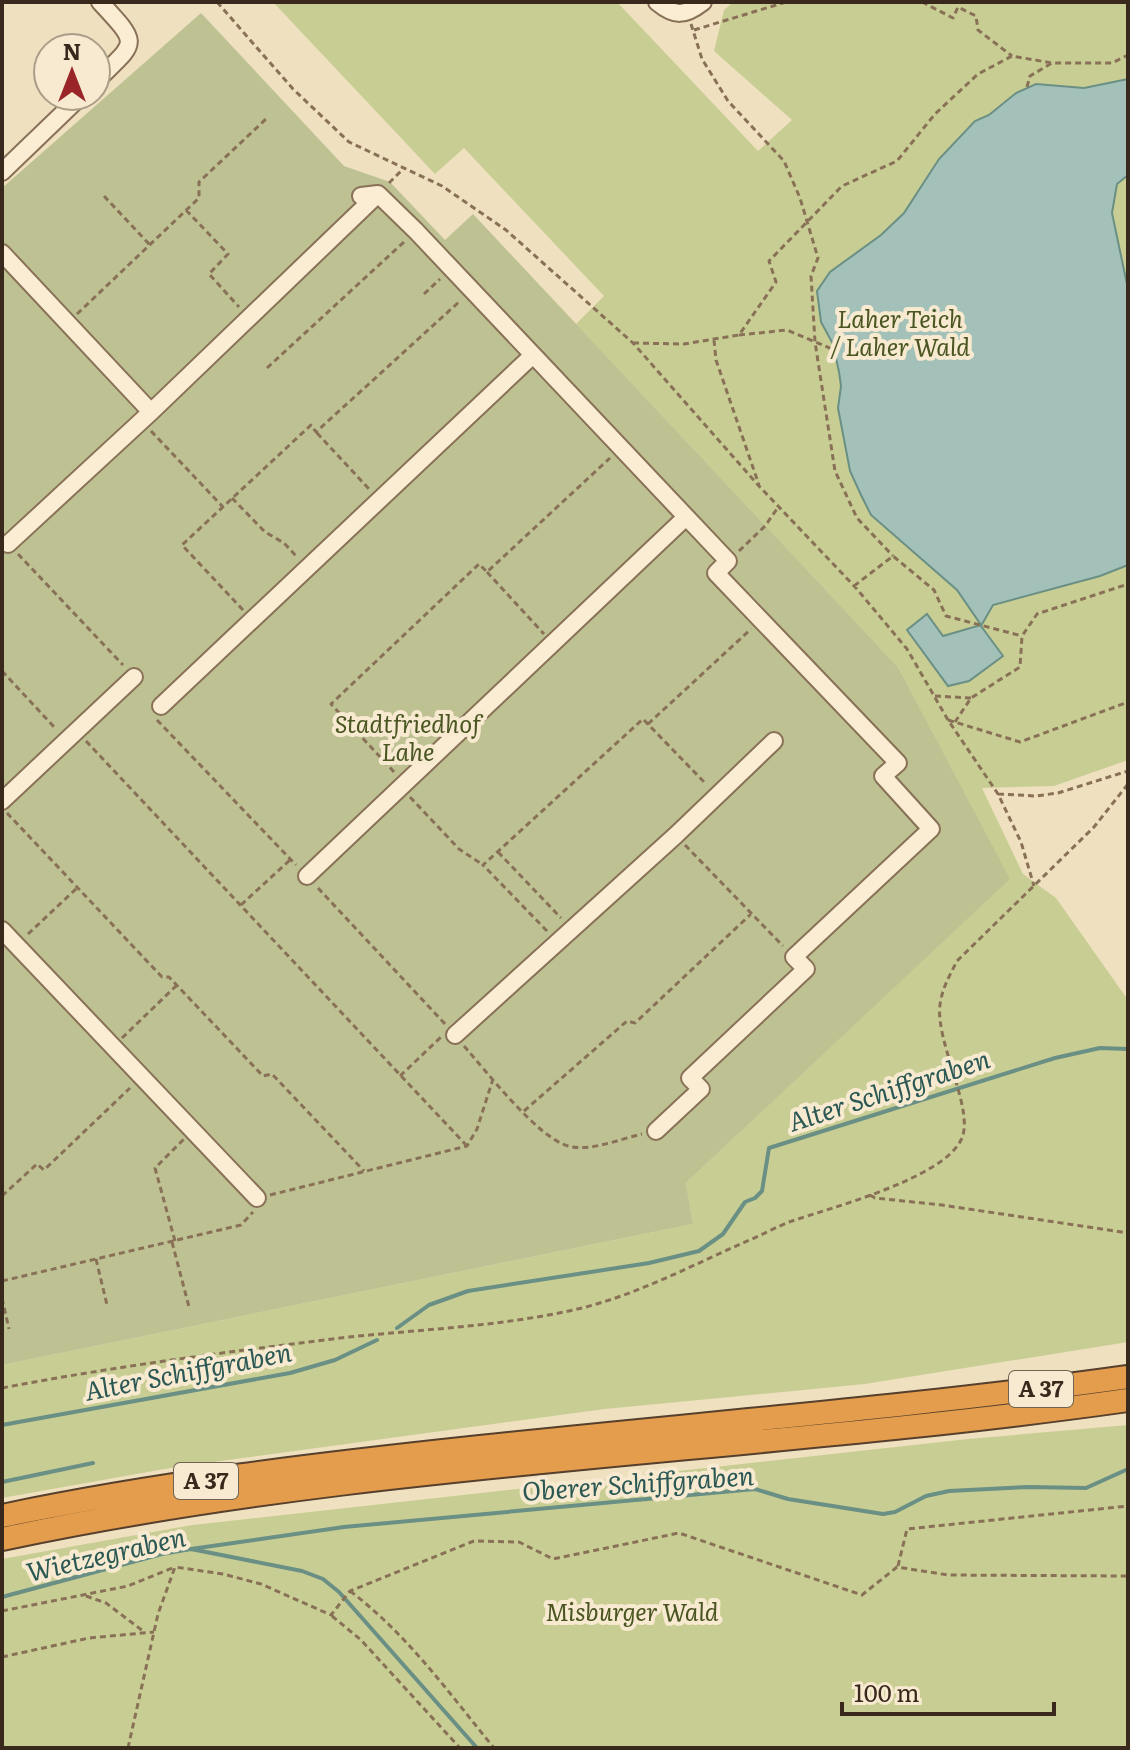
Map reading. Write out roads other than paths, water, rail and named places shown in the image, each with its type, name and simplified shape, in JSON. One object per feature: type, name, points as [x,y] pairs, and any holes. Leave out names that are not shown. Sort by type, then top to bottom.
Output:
[{"type":"highway","name":"A 37","points":[[2,1516],[119,1494],[339,1462],[953,1399],[1128,1377]]},
{"type":"highway","name":"A 37","points":[[2,1539],[138,1514],[368,1482],[955,1423],[1128,1400]]},
{"type":"street","points":[[100,2],[126,29],[130,39],[128,49],[112,65]]},
{"type":"street","points":[[657,2],[678,15],[690,12],[703,2]]},
{"type":"street","points":[[2,172],[64,112]]},
{"type":"street","points":[[8,544],[249,317],[369,195],[416,231],[728,561],[716,573],[898,763],[883,776],[931,829],[794,957],[806,969],[690,1078],[701,1089],[656,1131]]},
{"type":"street","points":[[2,253],[68,322],[146,416]]},
{"type":"street","points":[[161,706],[533,355]]},
{"type":"street","points":[[307,876],[686,517]]},
{"type":"street","points":[[2,801],[134,677]]},
{"type":"street","points":[[452,1032],[558,943],[774,741]]},
{"type":"street","points":[[2,930],[257,1198]]},
{"type":"water","points":[[1128,79],[1128,175],[1117,184],[1112,213],[1128,289],[1128,565],[1100,576],[993,605],[981,626],[1003,656],[969,681],[948,686],[907,630],[927,614],[943,636],[981,625],[957,590],[871,515],[861,495],[850,471],[838,408],[839,372],[833,344],[821,322],[817,291],[830,272],[881,235],[904,213],[939,159],[975,121],[989,115],[1016,93],[1036,84],[1084,88]]},
{"type":"waterway","name":"Alter Schiffgraben","points":[[397,1328],[429,1305],[468,1291],[649,1263],[699,1251],[723,1234],[745,1202],[762,1191],[769,1148],[1055,1058],[1100,1048],[1128,1049]]},
{"type":"waterway","name":"Alter Schiffgraben","points":[[2,1425],[290,1373],[335,1360],[377,1340]]},
{"type":"waterway","points":[[2,1482],[93,1463]]},
{"type":"waterway","name":"Oberer Schiffgraben","points":[[191,1549],[344,1527],[755,1489],[788,1499],[883,1514],[895,1512],[926,1496],[949,1491],[1086,1488],[1128,1469]]},
{"type":"waterway","name":"Wietzegraben","points":[[2,1597],[191,1549],[302,1571],[323,1579],[339,1592],[477,1748]]},
{"type":"park label","name":"Laher Teich / Laher Wald","points":[[900,334]]},
{"type":"park label","name":"Stadtfriedhof Lahe","points":[[408,739]]},
{"type":"park label","name":"Misburger Wald","points":[[632,1613]]}]
